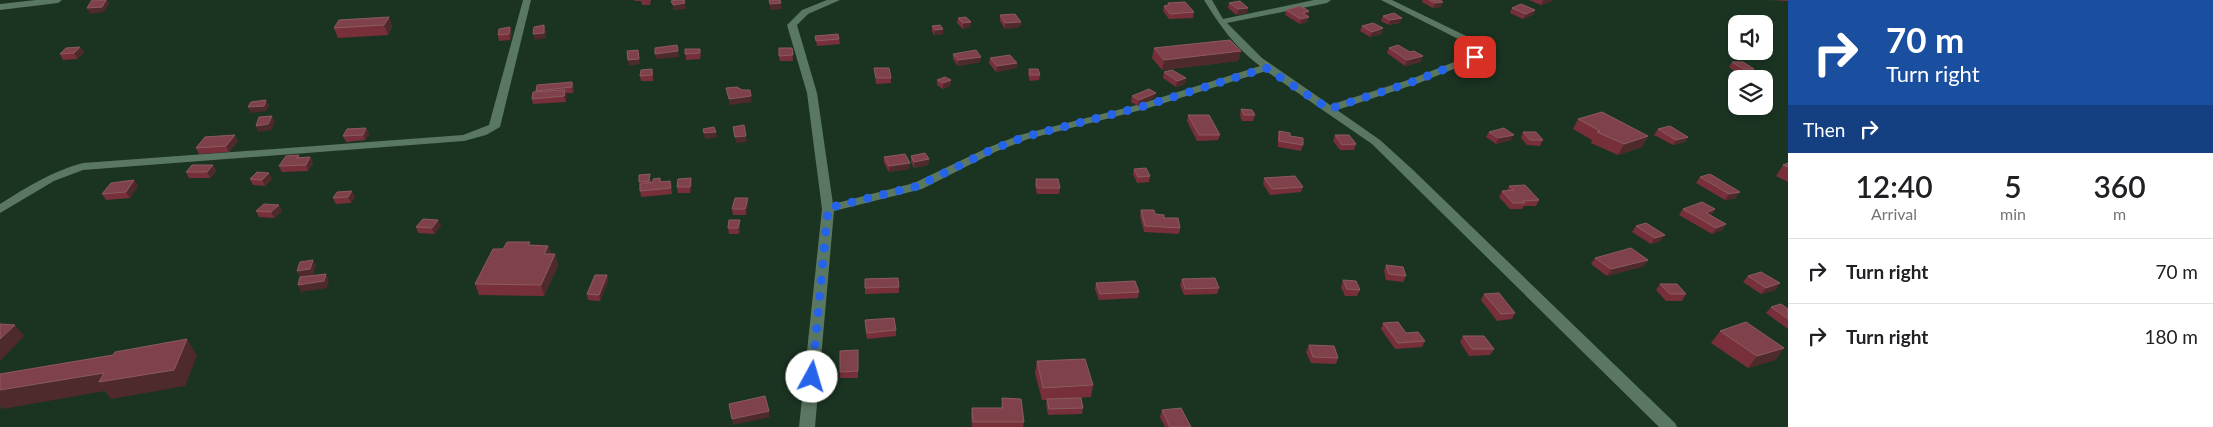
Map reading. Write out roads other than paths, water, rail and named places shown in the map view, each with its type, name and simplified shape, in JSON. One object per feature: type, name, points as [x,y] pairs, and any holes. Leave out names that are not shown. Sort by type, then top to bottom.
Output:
[{"type":"street","points":[[0,8],[58,0]]},
{"type":"street","points":[[0,209],[48,178],[64,171],[83,167],[444,139],[482,134],[494,127],[528,0]]},
{"type":"street","points":[[807,427],[828,208],[812,92],[792,25],[796,18],[804,12],[836,0]]},
{"type":"street","points":[[1208,0],[1221,22],[1266,68],[1376,142],[1670,427]]},
{"type":"street","points":[[1221,22],[1327,0]]},
{"type":"street","points":[[1329,109],[1415,81],[1490,51],[1385,0]]},
{"type":"street","points":[[828,208],[918,186],[991,150],[1024,137],[1141,107],[1266,68]]}]
